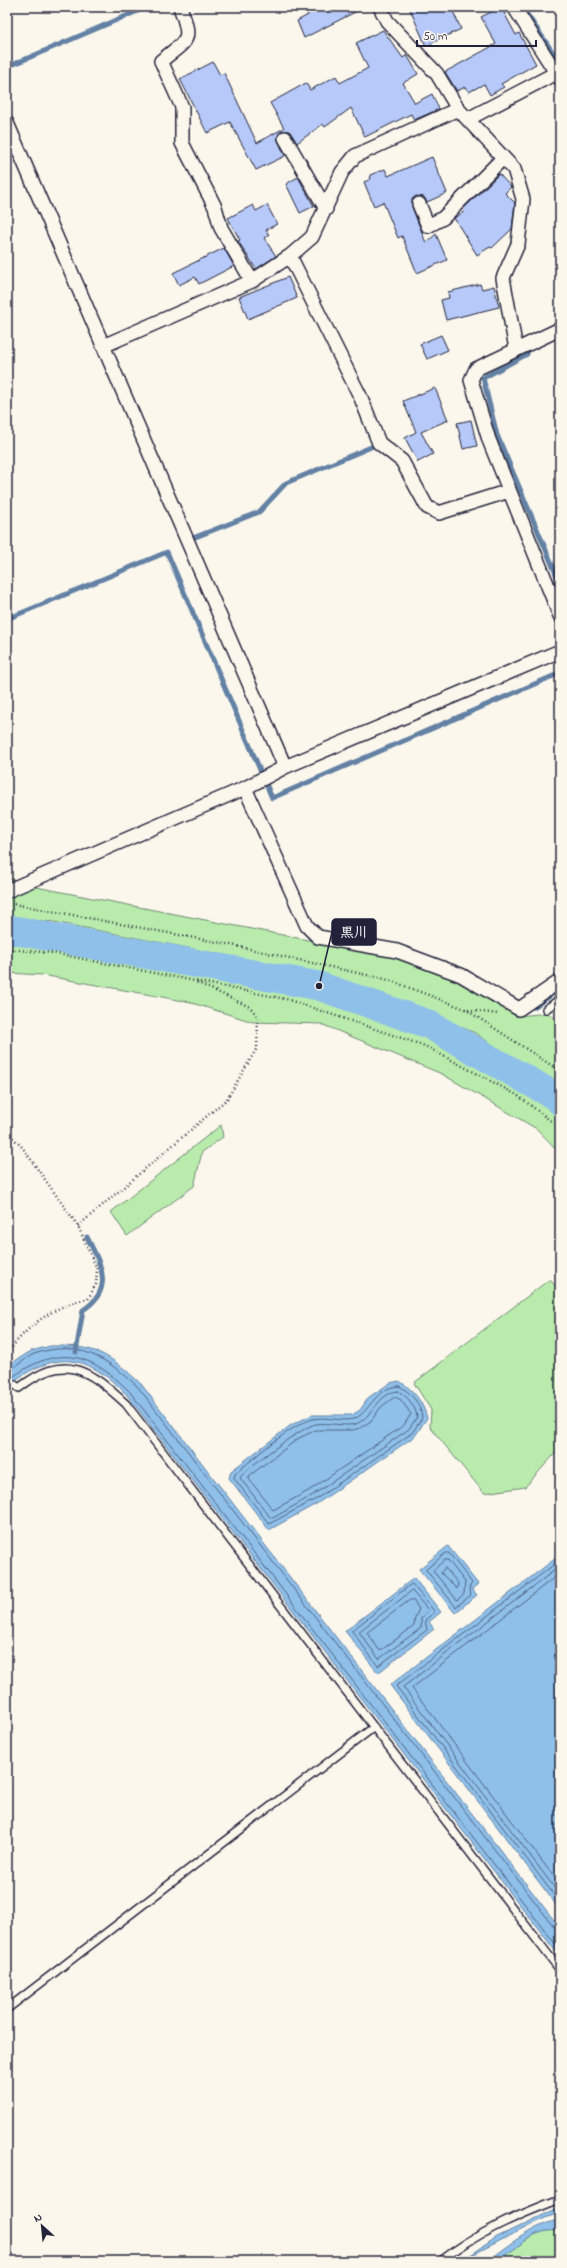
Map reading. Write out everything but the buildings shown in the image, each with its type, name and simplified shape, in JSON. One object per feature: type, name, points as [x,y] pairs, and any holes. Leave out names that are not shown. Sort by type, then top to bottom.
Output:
[{"type":"street","points":[[180,7],[188,29],[184,42],[161,61],[182,107],[182,143],[215,208],[221,228],[252,281]]},
{"type":"street","points":[[380,7],[387,21],[437,74],[458,109],[514,169],[522,199],[518,244],[503,278],[516,349]]},
{"type":"street","points":[[468,119],[558,76],[514,7]]},
{"type":"street","points":[[103,346],[252,281],[290,256],[312,237],[342,172],[355,156],[458,109]]},
{"type":"street","points":[[7,123],[285,767]]},
{"type":"street","points":[[285,138],[326,209]]},
{"type":"street","points":[[419,204],[428,226],[443,218],[504,158]]},
{"type":"street","points":[[290,256],[361,398],[379,443],[402,462],[427,508],[439,513],[510,490]]},
{"type":"street","points":[[560,329],[476,368],[471,380],[489,440],[560,616]]},
{"type":"street","points":[[7,891],[245,788],[285,767],[560,651]]},
{"type":"street","points":[[245,788],[307,926],[318,937],[398,952],[440,967],[461,975],[518,1009],[560,981]]},
{"type":"lane","points":[[546,1009],[560,999]]},
{"type":"lane","points":[[15,1385],[19,1388],[36,1375],[53,1368],[70,1368],[101,1381],[121,1400],[560,1970]]},
{"type":"lane","points":[[7,2009],[374,1727]]},
{"type":"lane","points":[[441,2261],[456,2249],[508,2218],[560,2199]]},
{"type":"path","points":[[7,903],[227,944],[389,980],[465,1009],[509,1016],[518,1009]]},
{"type":"path","points":[[7,948],[53,953],[286,999],[425,1046],[517,1096],[560,1128]]},
{"type":"path","points":[[78,1226],[227,1099],[257,1048],[258,1017],[250,1007],[192,980]]},
{"type":"path","points":[[465,1009],[560,1071]]},
{"type":"path","points":[[7,1132],[22,1147],[78,1226],[97,1269],[96,1284],[88,1299],[75,1301],[36,1322],[16,1340],[7,1354]]},
{"type":"green space","points":[[7,877],[36,887],[308,940],[394,955],[458,980],[519,1016],[548,1013],[560,1023],[560,1090],[475,1033],[418,1008],[230,956],[54,922],[7,918]]},
{"type":"green space","points":[[7,937],[38,940],[284,987],[428,1035],[523,1085],[560,1111],[560,1153],[537,1129],[442,1074],[321,1024],[253,1022],[189,1002],[42,975],[7,973]]},
{"type":"green space","points":[[221,1125],[223,1137],[202,1152],[194,1186],[127,1236],[111,1212]]},
{"type":"green space","points":[[550,1279],[560,1292],[560,1448],[525,1487],[484,1493],[430,1427],[431,1410],[414,1383]]},
{"type":"green space","points":[[555,2230],[560,2232],[560,2261],[497,2261],[538,2232]]},
{"type":"water","points":[[50,1346],[79,1347],[100,1353],[110,1358],[141,1384],[560,1928],[560,1957],[127,1395],[97,1370],[83,1364],[69,1361],[55,1362],[40,1366],[24,1374],[7,1386],[7,1366],[31,1351]]},
{"type":"water","points":[[399,1381],[409,1388],[417,1397],[427,1418],[415,1436],[318,1503],[269,1530],[229,1478],[231,1471],[291,1425],[312,1415],[352,1415],[360,1410],[369,1397],[390,1383]]},
{"type":"water","points":[[448,1546],[478,1584],[472,1589],[477,1595],[455,1613],[419,1569]]},
{"type":"water","points":[[560,1555],[560,1910],[390,1685]]},
{"type":"water","points":[[414,1578],[441,1612],[429,1622],[434,1629],[378,1673],[345,1631]]},
{"type":"water","points":[[560,2207],[560,2213],[545,2218],[466,2258],[497,2237]]},
{"type":"water","points":[[560,2220],[560,2232],[549,2231],[540,2233],[531,2237],[505,2255],[487,2261],[512,2242],[532,2230],[542,2225]]},
{"type":"waterway","points":[[7,67],[147,7]]},
{"type":"waterway","points":[[522,7],[560,63]]},
{"type":"waterway","points":[[527,354],[483,378],[497,435],[560,583]]},
{"type":"waterway","points":[[193,538],[259,512],[286,483],[371,447]]},
{"type":"waterway","points":[[7,619],[167,552],[272,798],[560,673]]},
{"type":"waterway","points":[[7,929],[319,986],[428,1024],[555,1096],[560,1101]]},
{"type":"waterway","points":[[534,1007],[554,993]]},
{"type":"waterway","points":[[76,1352],[83,1310],[93,1302],[99,1294],[102,1285],[102,1276],[97,1257],[87,1237]]},
{"type":"place","name":"黒川","points":[[319,986]]}]
